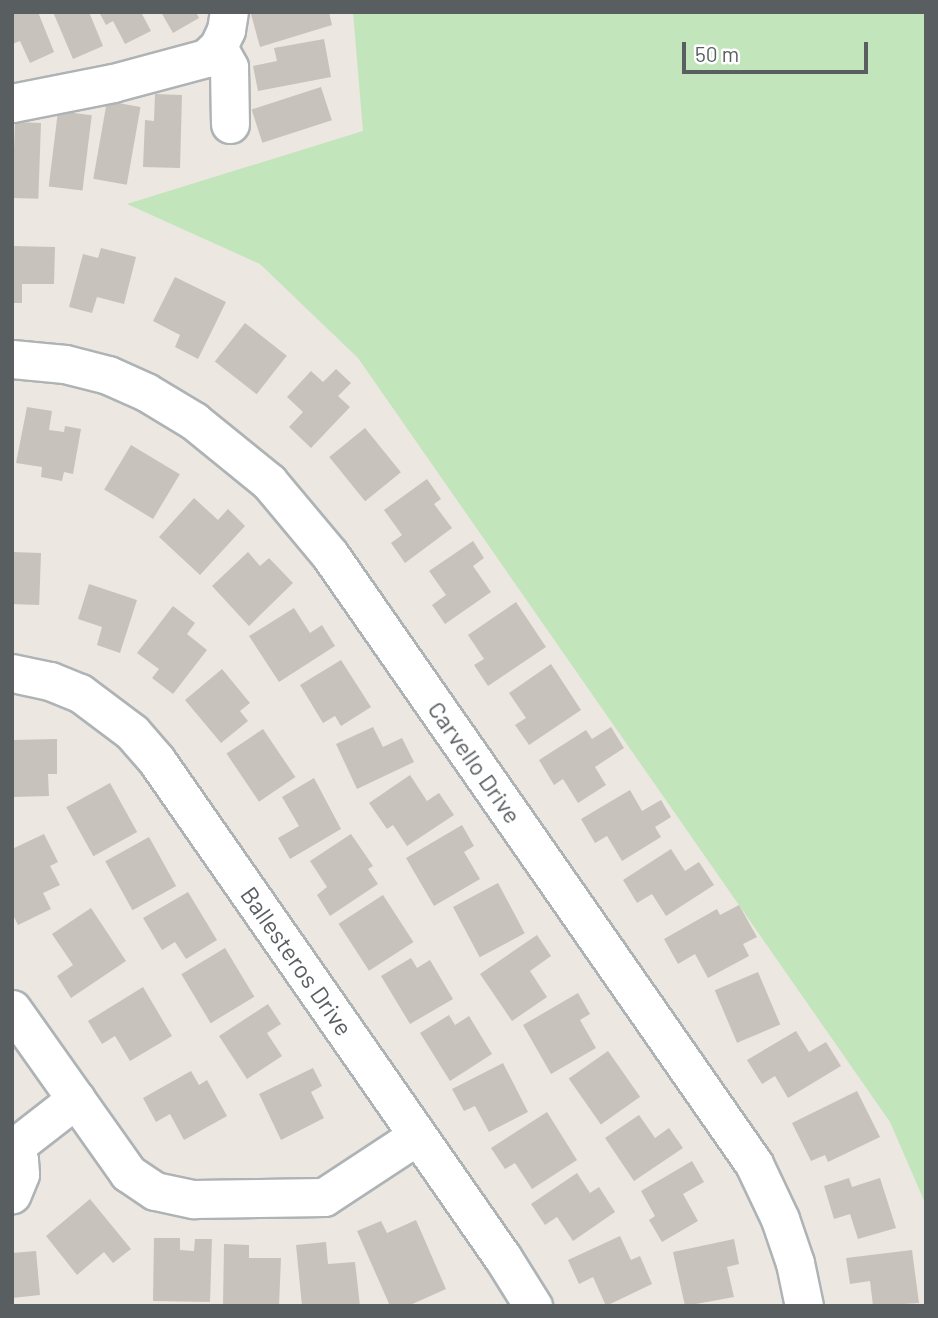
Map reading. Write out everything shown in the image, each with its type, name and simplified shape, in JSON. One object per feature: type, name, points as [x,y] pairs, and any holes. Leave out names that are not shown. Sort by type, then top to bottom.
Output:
[{"type":"street","points":[[12,103],[206,58],[218,47],[226,30],[229,12]]},
{"type":"street","points":[[218,47],[229,67],[230,124]]},
{"type":"street","name":"Carvello Drive","points":[[12,359],[65,364],[108,375],[146,392],[194,421],[269,482],[330,555],[754,1164],[780,1219],[795,1263],[804,1306]]},
{"type":"street","name":"Ballesteros Drive","points":[[12,673],[50,681],[80,693],[132,732],[157,761],[272,923],[503,1258],[533,1306]]},
{"type":"street","points":[[12,1009],[128,1173],[155,1191],[194,1199],[324,1197],[417,1136]]},
{"type":"street","points":[[12,1194],[20,1174],[13,1147],[76,1099]]},
{"type":"green space","points":[[353,12],[926,12],[926,1205],[890,1122],[358,358],[260,264],[127,204],[363,131]]},
{"type":"building","points":[[12,12],[38,12],[54,52],[30,63],[20,41],[12,44]]},
{"type":"building","points":[[53,12],[89,12],[103,46],[73,59]]},
{"type":"building","points":[[99,12],[141,12],[151,31],[125,44],[113,21],[106,25]]},
{"type":"building","points":[[161,12],[196,12],[199,18],[173,33]]},
{"type":"building","points":[[329,12],[332,25],[260,47],[251,14]]},
{"type":"building","points":[[324,39],[331,77],[258,91],[253,66],[277,61],[274,48]]},
{"type":"building","points":[[321,87],[332,120],[262,143],[252,110]]},
{"type":"building","points":[[155,94],[182,95],[180,168],[143,167],[145,120],[154,121]]},
{"type":"building","points":[[107,101],[140,107],[127,185],[93,179]]},
{"type":"building","points":[[58,111],[92,115],[82,191],[49,186]]},
{"type":"building","points":[[15,122],[41,123],[38,199],[12,198]]},
{"type":"building","points":[[12,246],[55,247],[54,284],[22,284],[22,303],[12,303]]},
{"type":"building","points":[[101,248],[136,257],[124,304],[97,297],[92,313],[69,307],[83,254],[98,258]]},
{"type":"building","points":[[175,277],[226,302],[198,359],[175,347],[180,335],[153,321]]},
{"type":"building","points":[[245,323],[287,356],[257,394],[215,362]]},
{"type":"building","points":[[336,369],[351,383],[338,396],[350,407],[311,448],[289,427],[303,412],[287,397],[311,371],[323,382]]},
{"type":"building","points":[[27,407],[52,411],[49,430],[64,432],[65,426],[81,429],[73,474],[64,472],[62,481],[41,477],[42,467],[16,463]]},
{"type":"building","points":[[365,428],[401,472],[365,501],[329,457]]},
{"type":"building","points":[[131,445],[180,474],[153,519],[104,490]]},
{"type":"building","points":[[427,479],[441,499],[434,504],[452,528],[405,563],[391,543],[402,535],[384,510]]},
{"type":"building","points":[[194,498],[218,520],[228,509],[245,526],[200,575],[159,537]]},
{"type":"building","points":[[473,541],[484,558],[473,566],[491,592],[445,624],[432,605],[446,595],[429,571]]},
{"type":"building","points":[[12,552],[41,553],[39,605],[12,604]]},
{"type":"building","points":[[248,552],[260,566],[269,558],[293,583],[249,626],[212,586]]},
{"type":"building","points":[[89,584],[137,600],[120,653],[97,645],[102,627],[78,619]]},
{"type":"building","points":[[516,602],[546,647],[488,686],[474,665],[484,659],[468,635]]},
{"type":"building","points":[[173,606],[195,623],[187,634],[207,650],[173,694],[152,678],[159,669],[137,653]]},
{"type":"building","points":[[294,608],[310,633],[322,625],[335,646],[279,682],[249,636]]},
{"type":"building","points":[[341,660],[371,707],[341,726],[335,716],[323,723],[300,685]]},
{"type":"building","points":[[551,664],[581,710],[529,745],[515,725],[526,718],[509,693]]},
{"type":"building","points":[[222,669],[250,703],[240,711],[248,721],[221,743],[185,700]]},
{"type":"building","points":[[373,727],[383,747],[402,738],[414,762],[357,789],[336,744]]},
{"type":"building","points":[[611,727],[624,748],[595,767],[606,785],[578,803],[563,779],[554,785],[539,760],[586,730],[592,739]]},
{"type":"building","points":[[263,729],[295,777],[259,802],[227,754]]},
{"type":"building","points":[[57,739],[57,774],[48,774],[49,796],[12,797],[12,740]]},
{"type":"building","points":[[410,775],[427,801],[439,793],[454,815],[407,846],[393,825],[387,829],[369,803]]},
{"type":"building","points":[[314,778],[341,829],[290,859],[278,838],[299,826],[282,797]]},
{"type":"building","points":[[110,783],[137,832],[93,856],[66,807]]},
{"type":"building","points":[[630,790],[642,811],[661,800],[671,817],[655,827],[661,837],[622,861],[607,836],[595,843],[581,819]]},
{"type":"building","points":[[462,825],[474,846],[464,852],[480,879],[434,906],[406,858]]},
{"type":"building","points":[[44,834],[58,862],[50,866],[60,885],[43,893],[51,909],[18,925],[12,913],[12,849]]},
{"type":"building","points":[[351,834],[373,866],[368,869],[378,884],[330,916],[317,895],[327,887],[310,861]]},
{"type":"building","points":[[149,837],[176,886],[132,910],[105,861]]},
{"type":"building","points":[[671,849],[685,871],[699,862],[714,885],[666,916],[652,894],[637,903],[623,880]]},
{"type":"building","points":[[498,883],[525,933],[480,957],[453,907]]},
{"type":"building","points":[[188,892],[217,940],[186,959],[175,942],[162,950],[143,918]]},
{"type":"building","points":[[383,895],[413,942],[369,971],[339,924]]},
{"type":"building","points":[[739,905],[757,937],[743,944],[749,956],[708,978],[695,954],[678,964],[664,939],[717,909],[720,915]]},
{"type":"building","points":[[91,908],[126,961],[71,998],[57,976],[73,965],[52,934]]},
{"type":"building","points":[[537,935],[551,956],[530,971],[547,997],[512,1021],[480,974]]},
{"type":"building","points":[[225,948],[254,997],[211,1023],[181,974]]},
{"type":"building","points":[[411,958],[417,968],[430,960],[453,999],[410,1024],[381,976]]},
{"type":"building","points":[[758,972],[780,1024],[737,1043],[715,990]]},
{"type":"building","points":[[143,987],[172,1036],[130,1061],[115,1036],[102,1044],[88,1021]]},
{"type":"building","points":[[578,993],[590,1014],[580,1020],[596,1048],[551,1074],[523,1025]]},
{"type":"building","points":[[268,1004],[281,1024],[267,1033],[282,1056],[247,1079],[219,1036]]},
{"type":"building","points":[[449,1015],[455,1025],[469,1016],[492,1054],[450,1081],[420,1033]]},
{"type":"building","points":[[796,1031],[809,1052],[826,1042],[841,1066],[788,1098],[775,1076],[762,1084],[747,1060]]},
{"type":"building","points":[[608,1051],[640,1097],[601,1124],[569,1079]]},
{"type":"building","points":[[503,1063],[528,1112],[489,1132],[475,1106],[464,1111],[452,1089]]},
{"type":"building","points":[[313,1068],[322,1086],[311,1092],[324,1118],[281,1140],[259,1094]]},
{"type":"building","points":[[191,1071],[199,1085],[207,1080],[227,1116],[184,1140],[170,1114],[156,1122],[143,1098]]},
{"type":"building","points":[[857,1091],[880,1137],[828,1162],[825,1155],[811,1161],[792,1123]]},
{"type":"building","points":[[547,1112],[577,1160],[532,1189],[515,1163],[505,1169],[491,1148]]},
{"type":"building","points":[[639,1115],[655,1138],[669,1128],[683,1148],[634,1181],[605,1138]]},
{"type":"building","points":[[692,1161],[704,1182],[683,1194],[698,1221],[662,1242],[649,1220],[655,1216],[641,1191]]},
{"type":"building","points":[[577,1173],[590,1193],[599,1187],[615,1212],[573,1241],[557,1217],[545,1225],[531,1204]]},
{"type":"building","points":[[849,1178],[852,1187],[880,1178],[896,1228],[858,1239],[850,1214],[834,1219],[824,1186]]},
{"type":"building","points":[[90,1199],[131,1249],[113,1263],[104,1252],[77,1275],[46,1236]]},
{"type":"building","points":[[416,1220],[446,1289],[408,1306],[390,1306],[357,1231],[381,1221],[387,1233]]},
{"type":"building","points":[[620,1236],[631,1260],[640,1256],[652,1284],[606,1306],[593,1277],[579,1284],[568,1260]]},
{"type":"building","points":[[154,1238],[180,1238],[180,1250],[194,1251],[195,1239],[212,1239],[210,1302],[153,1301]]},
{"type":"building","points":[[734,1239],[739,1264],[727,1267],[734,1297],[685,1306],[673,1252]]},
{"type":"building","points":[[326,1242],[328,1264],[355,1262],[360,1306],[302,1306],[296,1245]]},
{"type":"building","points":[[224,1244],[249,1245],[249,1258],[281,1258],[279,1306],[223,1306]]},
{"type":"building","points":[[912,1250],[919,1303],[873,1306],[870,1281],[850,1284],[846,1258]]},
{"type":"building","points":[[36,1251],[40,1295],[12,1298],[12,1253]]}]
